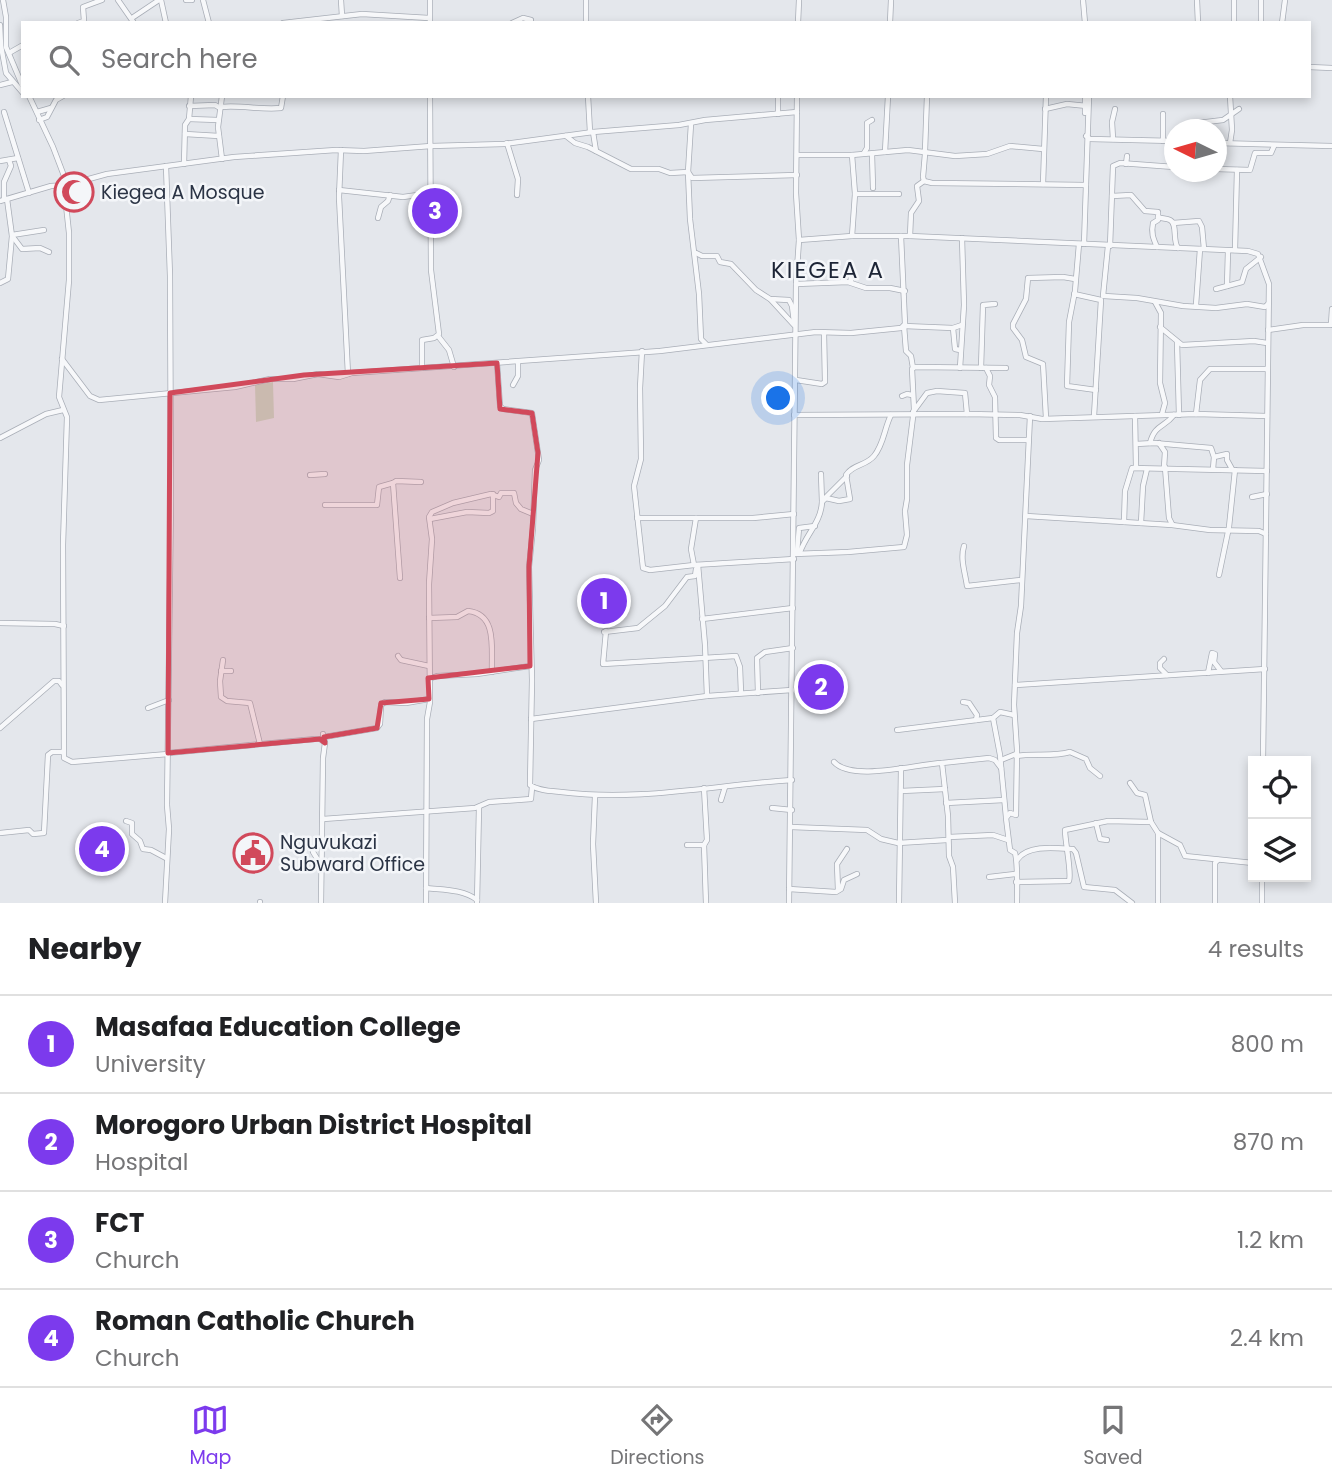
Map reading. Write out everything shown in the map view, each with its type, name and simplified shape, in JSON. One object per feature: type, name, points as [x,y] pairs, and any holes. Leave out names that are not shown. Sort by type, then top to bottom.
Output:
[{"type":"street","points":[[3,0],[6,47],[21,83]]},
{"type":"street","points":[[82,21],[83,8],[102,0]]},
{"type":"street","points":[[118,0],[133,20],[160,0],[165,21]]},
{"type":"street","points":[[186,0],[192,0]]},
{"type":"street","points":[[203,0],[208,21]]},
{"type":"street","points":[[341,0],[342,16]]},
{"type":"street","points":[[300,21],[374,14],[429,20],[430,0]]},
{"type":"street","points":[[586,0],[586,21]]},
{"type":"street","points":[[799,0],[799,21]]},
{"type":"street","points":[[890,21],[891,0]]},
{"type":"street","points":[[1083,0],[1085,21]]},
{"type":"street","points":[[1197,0],[1198,21]]},
{"type":"street","points":[[1234,0],[1234,21]]},
{"type":"street","points":[[1261,0],[1261,21]]},
{"type":"street","points":[[1282,21],[1285,0]]},
{"type":"street","points":[[516,21],[523,18],[531,20]]},
{"type":"street","points":[[0,25],[6,74],[21,91]]},
{"type":"street","points":[[9,53],[21,46]]},
{"type":"street","points":[[1311,67],[1332,68]]},
{"type":"street","points":[[0,85],[12,82]]},
{"type":"street","points":[[28,98],[37,112],[68,185],[69,280],[59,400],[67,417],[63,545],[64,758],[70,762],[320,739],[377,728],[380,724],[381,705],[385,702],[402,703],[429,699]]},
{"type":"street","points":[[39,120],[47,117],[60,98]]},
{"type":"street","points":[[184,164],[185,125],[189,119],[191,98]]},
{"type":"street","points":[[222,98],[218,120],[222,159]]},
{"type":"street","points":[[189,106],[281,108],[283,98]]},
{"type":"street","points":[[430,98],[431,270],[438,336],[449,350],[454,367]]},
{"type":"street","points":[[587,98],[596,152]]},
{"type":"street","points":[[778,98],[778,114]]},
{"type":"street","points":[[796,326],[799,240],[797,98]]},
{"type":"street","points":[[885,152],[888,98]]},
{"type":"street","points":[[924,181],[927,98]]},
{"type":"street","points":[[1043,184],[1046,98]]},
{"type":"street","points":[[1087,98],[1082,244],[1069,322],[1067,386],[1096,390]]},
{"type":"street","points":[[1230,98],[1230,143],[1332,146]]},
{"type":"street","points":[[1045,109],[1067,104],[1086,106]]},
{"type":"street","points":[[37,112],[51,108]]},
{"type":"street","points":[[1113,139],[1115,108]]},
{"type":"street","points":[[1225,119],[1240,108]]},
{"type":"street","points":[[4,112],[29,193]]},
{"type":"street","points":[[4,200],[107,174],[222,159],[341,150],[507,143],[797,112]]},
{"type":"street","points":[[1087,138],[1163,141],[1163,114]]},
{"type":"street","points":[[189,119],[218,120]]},
{"type":"street","points":[[863,154],[867,148],[867,123],[872,120]]},
{"type":"street","points":[[691,124],[688,173],[691,219],[701,339],[707,345]]},
{"type":"street","points":[[185,134],[219,136]]},
{"type":"street","points":[[565,136],[631,169],[656,168],[670,173],[688,173]]},
{"type":"street","points":[[507,143],[518,179],[517,195]]},
{"type":"street","points":[[1227,170],[1252,169],[1258,144]]},
{"type":"street","points":[[797,155],[925,152],[955,156],[987,154],[1010,146],[1043,149]]},
{"type":"street","points":[[1256,152],[1271,153],[1274,146]]},
{"type":"street","points":[[341,150],[339,190],[348,374]]},
{"type":"street","points":[[872,154],[873,188]]},
{"type":"street","points":[[852,155],[855,168],[852,236]]},
{"type":"street","points":[[1126,164],[1127,156]]},
{"type":"street","points":[[0,161],[18,158]]},
{"type":"street","points":[[9,159],[11,165],[4,181],[4,200],[12,236],[22,249],[40,248],[48,252]]},
{"type":"street","points":[[165,903],[170,393],[166,166]]},
{"type":"street","points":[[1094,416],[1113,166],[1164,166]]},
{"type":"street","points":[[1236,250],[1237,170]]},
{"type":"street","points":[[688,173],[692,178],[797,175]]},
{"type":"street","points":[[910,236],[911,213],[919,201],[917,186],[924,181],[1013,186],[1086,185]]},
{"type":"street","points":[[339,190],[403,197],[432,193]]},
{"type":"street","points":[[855,194],[899,194]]},
{"type":"street","points":[[378,218],[381,207],[390,195]]},
{"type":"street","points":[[1112,196],[1132,195],[1145,211],[1157,212],[1152,234],[1157,247]]},
{"type":"street","points":[[1158,217],[1174,223],[1199,221],[1202,227],[1196,305]]},
{"type":"street","points":[[1174,223],[1173,241],[1178,248]]},
{"type":"street","points":[[12,236],[44,230]]},
{"type":"street","points":[[0,283],[8,279],[12,236]]},
{"type":"street","points":[[426,236],[432,240]]},
{"type":"street","points":[[642,351],[641,459],[634,486],[644,569],[660,570],[796,554],[902,548],[906,545],[905,511],[913,413],[913,368],[911,356],[906,352],[901,236]]},
{"type":"street","points":[[799,240],[910,236],[1056,241],[1109,246],[1254,251],[1261,257],[1269,284],[1263,756]]},
{"type":"street","points":[[960,368],[962,238]]},
{"type":"street","points":[[1227,286],[1228,251]]},
{"type":"street","points":[[695,253],[717,256],[720,262],[731,264],[796,326]]},
{"type":"street","points":[[1216,289],[1244,280],[1246,269],[1261,257]]},
{"type":"street","points":[[850,267],[851,283]]},
{"type":"street","points":[[1046,418],[1043,364],[1026,357],[1022,341],[1013,324],[1026,299],[1028,278],[1075,279]]},
{"type":"street","points":[[796,284],[851,283],[866,288],[905,291]]},
{"type":"street","points":[[1074,294],[1216,308],[1247,304],[1265,307],[1268,304]]},
{"type":"street","points":[[770,299],[789,300],[797,335],[794,415],[796,554]]},
{"type":"street","points":[[1155,302],[1160,310],[1160,383],[1165,403],[1162,415]]},
{"type":"street","points":[[995,304],[983,305],[983,368],[990,376],[989,385],[995,397],[996,438],[1028,440]]},
{"type":"street","points":[[1268,330],[1303,325],[1331,325],[1332,309]]},
{"type":"street","points":[[62,359],[90,396],[96,399],[235,387],[270,379],[293,379],[303,375],[324,374],[330,377],[642,351],[824,332],[879,331],[901,328],[904,325],[953,328],[962,324]]},
{"type":"street","points":[[1160,327],[1183,345],[1254,341],[1267,343]]},
{"type":"street","points":[[953,328],[953,348],[961,350]]},
{"type":"street","points":[[796,380],[822,384],[825,382],[824,332]]},
{"type":"street","points":[[422,368],[422,340],[438,336]]},
{"type":"street","points":[[1150,443],[1155,429],[1176,415],[1177,342]]},
{"type":"street","points":[[513,385],[518,376],[518,362]]},
{"type":"street","points":[[323,819],[479,807],[489,802],[531,799],[533,786],[530,783],[528,567],[535,470],[539,460],[533,416],[530,412],[501,408],[497,363]]},
{"type":"street","points":[[913,368],[1006,368]]},
{"type":"street","points":[[1196,414],[1200,380],[1210,369],[1267,369]]},
{"type":"street","points":[[913,413],[927,393],[940,391],[965,393],[967,414]]},
{"type":"street","points":[[902,396],[913,396]]},
{"type":"street","points":[[0,438],[46,415],[63,410]]},
{"type":"street","points":[[794,415],[913,413],[1046,418],[1196,414],[1267,416]]},
{"type":"street","points":[[824,499],[850,499],[850,469],[874,456],[882,443],[883,433],[891,415]]},
{"type":"street","points":[[1006,817],[1010,813],[1017,813],[1014,703],[1030,416]]},
{"type":"street","points":[[1135,416],[1136,467]]},
{"type":"street","points":[[1159,443],[1165,454],[1169,518],[1172,525]]},
{"type":"street","points":[[1136,444],[1159,443],[1211,448],[1214,457],[1213,469]]},
{"type":"street","points":[[1214,457],[1227,454],[1227,460],[1233,470],[1228,531],[1219,575]]},
{"type":"street","points":[[1124,522],[1126,486],[1131,469],[1136,467],[1267,471]]},
{"type":"street","points":[[1142,523],[1147,469]]},
{"type":"street","points":[[310,475],[325,474]]},
{"type":"street","points":[[796,554],[821,514],[824,499],[821,474]]},
{"type":"street","points":[[824,499],[848,476]]},
{"type":"street","points":[[325,505],[377,505],[379,486],[396,481],[421,482]]},
{"type":"street","points":[[393,483],[400,578]]},
{"type":"street","points":[[426,903],[429,559],[432,539],[430,519],[432,512],[447,505],[492,494],[499,497],[501,493],[516,493],[516,503],[521,509],[533,514]]},
{"type":"street","points":[[430,519],[467,512],[489,513],[493,511],[492,494]]},
{"type":"street","points":[[1252,497],[1267,494]]},
{"type":"street","points":[[637,518],[794,514]]},
{"type":"street","points":[[1026,516],[1259,531],[1267,535]]},
{"type":"street","points":[[696,518],[691,549],[696,565],[702,620],[707,696]]},
{"type":"street","points":[[789,903],[796,554],[799,528],[815,526]]},
{"type":"street","points":[[964,545],[962,562],[967,586],[1021,580]]},
{"type":"street","points":[[696,565],[695,576],[687,577],[656,615],[638,628],[605,632],[603,664],[738,657],[741,694]]},
{"type":"street","points":[[702,620],[793,608]]},
{"type":"street","points":[[429,618],[457,617],[468,611],[481,614],[490,624],[492,672]]},
{"type":"street","points":[[0,623],[64,626]]},
{"type":"street","points":[[758,693],[757,658],[765,652],[793,648]]},
{"type":"street","points":[[1208,673],[1212,653],[1215,654],[1214,663],[1222,672]]},
{"type":"street","points":[[398,656],[401,660],[429,666]]},
{"type":"street","points":[[1164,659],[1160,668],[1168,676]]},
{"type":"street","points":[[223,660],[221,697],[227,701],[250,703],[260,744]]},
{"type":"street","points":[[429,679],[530,666]]},
{"type":"street","points":[[1015,685],[1265,669]]},
{"type":"street","points":[[221,671],[231,671]]},
{"type":"street","points":[[0,728],[64,674]]},
{"type":"street","points":[[56,680],[60,681],[64,689]]},
{"type":"street","points":[[531,719],[707,696],[792,690]]},
{"type":"street","points":[[148,708],[169,701]]},
{"type":"street","points":[[963,702],[969,703],[977,715],[976,720]]},
{"type":"street","points":[[897,730],[993,718],[1014,703]]},
{"type":"street","points":[[1002,712],[1014,715]]},
{"type":"street","points":[[993,718],[1002,759],[1010,850],[1015,853],[1017,860],[1017,903]]},
{"type":"street","points":[[321,903],[324,738]]},
{"type":"street","points":[[0,833],[29,830],[33,834],[44,833],[48,755],[52,752],[63,752]]},
{"type":"street","points":[[1002,759],[1073,753],[1086,760],[1090,768],[1100,776]]},
{"type":"street","points":[[834,762],[846,770],[901,768],[989,758],[995,760],[1001,768]]},
{"type":"street","points":[[942,763],[948,856],[953,867],[955,903]]},
{"type":"street","points":[[899,903],[901,768]]},
{"type":"street","points":[[533,786],[594,796],[628,796],[792,780]]},
{"type":"street","points":[[1130,783],[1137,793],[1145,794],[1151,822],[1158,833],[1180,845],[1184,856],[1248,863]]},
{"type":"street","points":[[721,800],[725,787]]},
{"type":"street","points":[[704,788],[706,903]]},
{"type":"street","points":[[901,791],[945,789]]},
{"type":"street","points":[[594,796],[596,903]]},
{"type":"street","points":[[946,803],[1004,800]]},
{"type":"street","points":[[477,902],[479,807]]},
{"type":"street","points":[[772,808],[792,810]]},
{"type":"street","points":[[126,821],[132,823],[132,834],[140,841],[143,849],[167,858]]},
{"type":"street","points":[[1071,875],[1066,849],[1066,829],[1115,821],[1151,822]]},
{"type":"street","points":[[1096,823],[1100,839],[1107,840]]},
{"type":"street","points":[[791,827],[867,830],[881,839],[900,843],[993,835],[1009,841]]},
{"type":"street","points":[[1158,833],[1158,903]]},
{"type":"street","points":[[687,845],[704,845]]},
{"type":"street","points":[[838,891],[837,864],[847,849]]},
{"type":"street","points":[[1017,860],[1021,854],[1033,850],[1076,851],[1084,887],[1115,890],[1132,903]]},
{"type":"street","points":[[313,852],[322,865]]},
{"type":"street","points":[[1215,903],[1217,860]]},
{"type":"street","points":[[1016,882],[1067,881],[1079,867]]},
{"type":"street","points":[[838,891],[844,880],[858,874]]},
{"type":"street","points":[[989,877],[1015,874]]},
{"type":"street","points":[[1262,882],[1262,903]]},
{"type":"street","points":[[426,888],[470,895],[477,902]]},
{"type":"street","points":[[789,889],[838,891]]},
{"type":"highlighted area","points":[[497,363],[500,409],[532,413],[538,453],[529,567],[530,666],[428,678],[429,699],[381,703],[377,728],[324,737],[325,743],[320,739],[168,753],[170,393],[304,375]]},
{"type":"green space","points":[[273,382],[274,418],[256,422],[255,385]]},
{"type":"place","name":"Kiegea A Mosque","points":[[74,192]]},
{"type":"place","name":"FCT","points":[[435,211]]},
{"type":"place","name":"Masafaa Education College","points":[[604,601]]},
{"type":"place","name":"Morogoro Urban District Hospital","points":[[821,687]]},
{"type":"place","name":"Roman Catholic Church","points":[[102,849]]},
{"type":"place","name":"Nguvukazi Subward Office","points":[[253,853]]},
{"type":"district","name":"KIEGEA A","points":[[828,270]]}]
